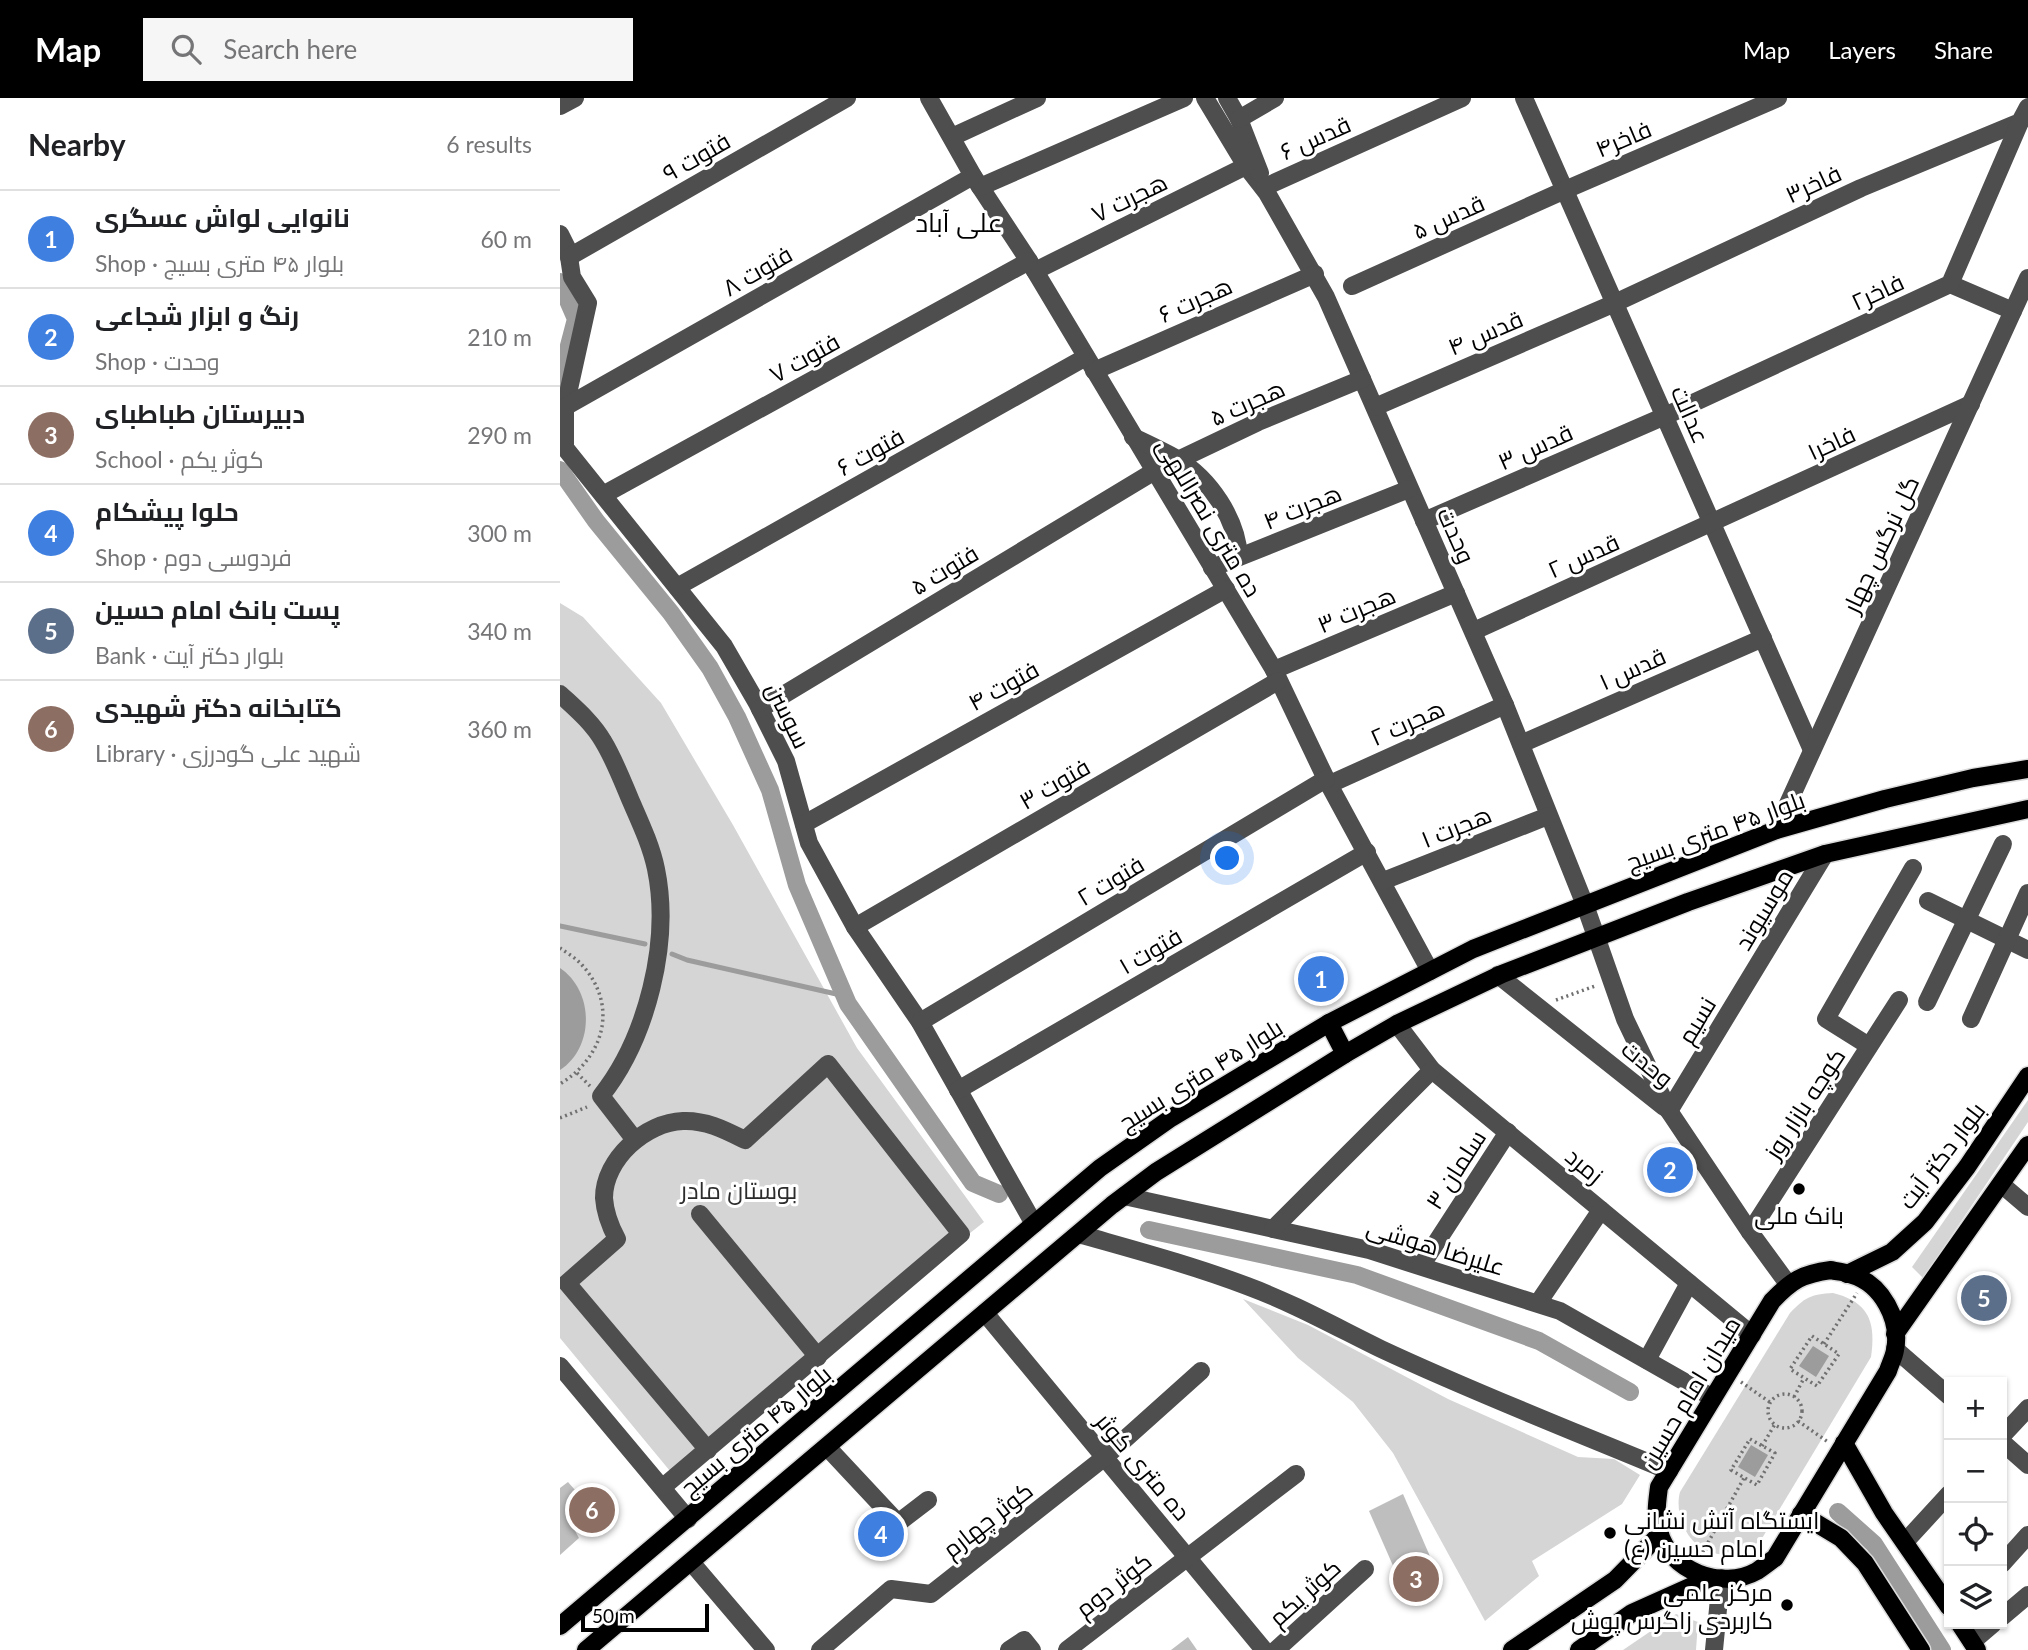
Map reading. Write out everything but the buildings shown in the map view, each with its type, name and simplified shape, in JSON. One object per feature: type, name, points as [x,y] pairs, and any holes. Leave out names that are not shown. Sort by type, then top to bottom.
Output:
[{"type":"main road","name":"بلوار ۴۵ متری بسیج","points":[[560,1626],[1128,1147],[1171,1118],[1329,1023],[1485,944],[1776,830],[1885,799],[1973,778],[2028,769]]},
{"type":"main road","points":[[586,1650],[1124,1196],[1167,1165],[1345,1054],[1397,1024],[1499,975],[1825,854],[2028,809]]},
{"type":"main road","points":[[1329,1023],[1345,1054]]},
{"type":"main road","name":"بلوار دکتر آیت","points":[[1847,1273],[1892,1252],[1925,1222],[1967,1167],[2028,1076]]},
{"type":"main road","points":[[1512,1650],[1615,1580],[1660,1534],[1671,1554],[1692,1571],[1716,1578],[1734,1579],[1756,1572],[1775,1558],[1888,1371],[1895,1342],[2028,1145]]},
{"type":"main road","name":"میدان امام حسین","points":[[1660,1534],[1656,1511],[1659,1487],[1772,1301],[1788,1284],[1808,1273],[1831,1270],[1847,1273],[1864,1281],[1873,1287],[1887,1304],[1895,1326],[1895,1342]]},
{"type":"main road","points":[[1842,1446],[1944,1600]]},
{"type":"main road","points":[[1801,1514],[1841,1538],[1865,1563],[1921,1650]]},
{"type":"main road","points":[[1578,1650],[1632,1613],[1716,1578]]},
{"type":"main road","points":[[1963,1629],[1974,1646]]},
{"type":"street","points":[[560,106],[575,98]]},
{"type":"street","name":"فتوت ۹","points":[[569,257],[847,98]]},
{"type":"street","name":"ده متری نصراللهی","points":[[929,98],[977,182],[1032,266],[1276,675],[1328,782],[1430,971]]},
{"type":"street","points":[[952,137],[1037,98]]},
{"type":"street","name":"فتوت ۸","points":[[565,407],[977,182],[1185,98]]},
{"type":"street","name":"وحدت","points":[[1205,98],[1246,166],[1266,190]]},
{"type":"street","name":"وحدت","points":[[1227,98],[1239,119],[1266,190],[1315,274],[1474,631],[1585,905],[1610,981],[1630,1030],[1669,1111],[1788,1284]]},
{"type":"street","points":[[1239,119],[1275,98]]},
{"type":"street","name":"قدس ۶","points":[[1266,190],[1462,98]]},
{"type":"street","name":"عدالت","points":[[1524,98],[1812,750]]},
{"type":"street","name":"فاخر۴","points":[[1565,190],[1778,98]]},
{"type":"street","points":[[2013,311],[1950,284],[2024,114]]},
{"type":"street","name":"فاخر۳","points":[[1615,303],[2024,114]]},
{"type":"street","name":"هجرت ۷","points":[[1032,266],[1246,166]]},
{"type":"street","name":"قدس ۵","points":[[1352,286],[1565,190]]},
{"type":"street","name":"سوسن","points":[[560,234],[568,250],[572,277],[588,303],[565,407],[565,448],[723,646],[760,709],[786,761],[809,843],[855,927],[920,1022],[1034,1224]]},
{"type":"street","name":"فتوت ۷","points":[[603,495],[1032,266]]},
{"type":"street","name":"هجرت ۶","points":[[1090,364],[1315,274]]},
{"type":"street","name":"گل نرگس چهار","points":[[1776,830],[2028,278]]},
{"type":"street","name":"فاخر۲","points":[[1665,416],[1950,284]]},
{"type":"street","name":"قدس ۴","points":[[1375,407],[1615,303]]},
{"type":"street","name":"فتوت ۶","points":[[677,587],[1090,364]]},
{"type":"street","name":"هجرت ۵","points":[[1153,472],[1258,422],[1362,379]]},
{"type":"street","name":"فاخر۱","points":[[1713,524],[1971,404]]},
{"type":"street","name":"قدس ۳","points":[[1424,521],[1665,416]]},
{"type":"street","points":[[1133,437],[1178,460],[1214,493],[1231,522],[1239,546],[1239,557]]},
{"type":"street","name":"فتوت ۵","points":[[760,709],[1153,472]]},
{"type":"street","name":"هجرت ۴","points":[[1212,568],[1409,489]]},
{"type":"street","name":"قدس ۲","points":[[1474,631],[1713,524]]},
{"type":"street","name":"فتوت ۴","points":[[804,824],[1226,589]]},
{"type":"street","name":"هجرت ۳","points":[[1276,675],[1456,593]]},
{"type":"street","name":"قدس ۱","points":[[1521,744],[1763,638]]},
{"type":"street","name":"فتوت ۳","points":[[855,927],[1276,675]]},
{"type":"street","points":[[560,694],[585,717],[603,740],[645,834],[656,868],[661,907],[660,943],[635,1038],[616,1077],[601,1096],[635,1140]]},
{"type":"street","name":"هجرت ۲","points":[[1328,782],[1505,705]]},
{"type":"street","name":"فتوت ۲","points":[[920,1022],[1328,782]]},
{"type":"street","name":"هجرت ۱","points":[[1382,881],[1548,816]]},
{"type":"street","points":[[1927,1002],[2003,844]]},
{"type":"street","name":"فتوت ۱","points":[[958,1090],[1367,852]]},
{"type":"street","name":"موسیوند","points":[[1743,989],[1825,854]]},
{"type":"street","points":[[1869,1046],[1826,1018],[1913,868]]},
{"type":"street","points":[[1971,1018],[2028,893]]},
{"type":"street","points":[[1928,901],[2028,950]]},
{"type":"street","name":"وحدت","points":[[1499,975],[1669,1111]]},
{"type":"street","name":"نسیم","points":[[1669,1111],[1743,989]]},
{"type":"street","name":"کوچه بازار روز","points":[[1750,1232],[1899,1000]]},
{"type":"street","name":"زمرد","points":[[1397,1024],[1432,1070],[1752,1335]]},
{"type":"street","points":[[663,1488],[708,1450],[818,1357],[961,1234],[828,1065],[745,1140],[707,1123],[682,1120],[647,1131],[635,1140],[620,1156],[608,1178],[604,1196],[607,1214],[617,1239],[567,1283],[708,1450]]},
{"type":"street","points":[[1273,1229],[1432,1070]]},
{"type":"street","name":"سلمان ۳","points":[[1421,1266],[1508,1132]]},
{"type":"street","points":[[2001,1184],[2028,1207]]},
{"type":"street","name":"علیرضا هوشی","points":[[1124,1196],[1369,1250],[1538,1303],[1560,1311],[1713,1398]]},
{"type":"street","points":[[1538,1303],[1601,1210]]},
{"type":"street","points":[[700,1214],[818,1357]]},
{"type":"street","points":[[1079,1234],[1185,1264],[1247,1286],[1301,1308],[1381,1349],[1438,1374],[1669,1471]]},
{"type":"street","points":[[1647,1360],[1689,1283]]},
{"type":"street","name":"ده متری کوثر","points":[[985,1313],[1264,1650]]},
{"type":"street","points":[[1895,1342],[1944,1391]]},
{"type":"street","points":[[560,1366],[567,1387],[663,1488],[688,1519]]},
{"type":"street","name":"کوثر چهارم","points":[[820,1650],[891,1589],[931,1594],[1105,1457],[1201,1371]]},
{"type":"street","points":[[2007,1431],[2028,1408]]},
{"type":"street","points":[[2007,1446],[2028,1465]]},
{"type":"street","points":[[827,1447],[898,1523],[928,1500]]},
{"type":"street","name":"کوثر دوم","points":[[1068,1650],[1296,1474]]},
{"type":"street","points":[[1905,1542],[1944,1499]]},
{"type":"street","points":[[2007,1558],[2028,1535]]},
{"type":"street","points":[[691,1562],[766,1650]]},
{"type":"street","name":"کوثر یکم","points":[[1276,1650],[1365,1569]]},
{"type":"street","points":[[1714,1650],[1716,1578]]},
{"type":"street","points":[[2007,1613],[2028,1595]]},
{"type":"street","points":[[1974,1646],[1989,1629]]},
{"type":"street","points":[[1009,1650],[1024,1640],[1032,1650]]},
{"type":"path","points":[[560,948],[581,964],[596,985],[602,1008],[601,1032],[593,1054],[577,1073],[560,1084]]},
{"type":"path","points":[[1537,1006],[1610,981]]},
{"type":"path","points":[[560,1118],[587,1107],[601,1096]]},
{"type":"path","points":[[1824,1344],[1864,1281]]},
{"type":"path","points":[[1812,1336],[1839,1354],[1817,1387],[1804,1378],[1790,1369],[1812,1336]]},
{"type":"path","points":[[1728,1373],[1771,1402]]},
{"type":"path","points":[[1794,1397],[1804,1378]]},
{"type":"path","points":[[1784,1394],[1794,1397],[1802,1410],[1798,1421],[1789,1427],[1775,1424],[1769,1413],[1771,1402],[1784,1394]]},
{"type":"path","points":[[1798,1421],[1842,1446]]},
{"type":"path","points":[[1762,1446],[1775,1424]]},
{"type":"path","points":[[1749,1438],[1762,1446],[1775,1453],[1757,1485],[1731,1470],[1749,1438]]},
{"type":"path","points":[[1692,1571],[1744,1478]]},
{"type":"green space","name":"بوستان مادر","points":[[560,603],[583,617],[661,703],[733,825],[857,1048],[984,1222],[670,1471],[560,1338]]},
{"type":"green space","points":[[2028,1100],[2028,1122],[1923,1278],[1912,1267]]},
{"type":"green space","points":[[1833,1293],[1855,1302],[1867,1315],[1872,1334],[1871,1357],[1761,1540],[1740,1552],[1718,1554],[1707,1551],[1690,1537],[1683,1525],[1679,1509],[1680,1492],[1790,1313],[1808,1298]]},
{"type":"green space","points":[[1243,1299],[1308,1325],[1448,1399],[1578,1457],[1614,1459],[1640,1475],[1622,1504],[1532,1561],[1539,1576],[1485,1621],[1393,1453],[1353,1402],[1298,1358]]},
{"type":"green space","points":[[1676,1614],[1698,1622],[1696,1650],[1623,1650]]},
{"type":"shaded area","points":[[560,968],[579,990],[586,1019],[580,1048],[560,1070]]},
{"type":"shaded area","points":[[1813,1346],[1829,1356],[1816,1377],[1799,1366]]},
{"type":"shaded area","points":[[1751,1445],[1768,1455],[1755,1477],[1738,1467]]},
{"type":"waterway","points":[[560,282],[576,319],[560,380]]},
{"type":"waterway","points":[[560,470],[596,521],[671,613],[710,668],[737,717],[770,790],[797,885],[848,1004],[973,1183],[999,1194]]},
{"type":"waterway","points":[[560,926],[645,944]]},
{"type":"waterway","points":[[672,954],[687,960],[845,996]]},
{"type":"waterway","points":[[1149,1230],[1357,1275],[1539,1341],[1630,1392]]},
{"type":"waterway","points":[[1838,1512],[1874,1544],[1942,1650]]},
{"type":"place","name":"نانوایی لواش عسگری","points":[[1321,979]]},
{"type":"place","name":"رنگ و ابزار شجاعی","points":[[1670,1170]]},
{"type":"place","name":"بانک ملی","points":[[1799,1189]]},
{"type":"place","name":"پست بانک امام حسین","points":[[1984,1298]]},
{"type":"place","name":"کتابخانه دکتر شهیدی","points":[[592,1510]]},
{"type":"place","name":"ایستگاه آتش نشانی امام حسین (ع)","points":[[1610,1533]]},
{"type":"place","name":"حلوا پیشکام","points":[[881,1534]]},
{"type":"place","name":"دبیرستان طباطبای","points":[[1416,1579]]},
{"type":"place","name":"مرکز علمی کاربردی زاگرس پوش","points":[[1787,1605]]},
{"type":"district","name":"علی آباد","points":[[959,222]]}]
